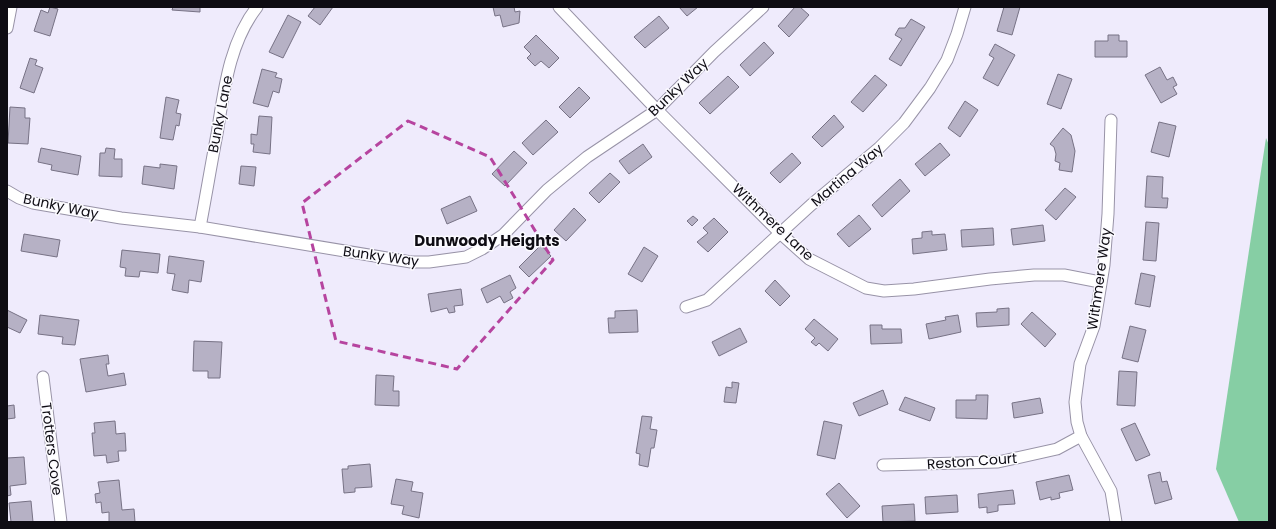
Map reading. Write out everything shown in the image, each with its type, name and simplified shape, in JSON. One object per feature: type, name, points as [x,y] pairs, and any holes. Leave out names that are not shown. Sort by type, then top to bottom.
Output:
[{"type":"street","points":[[7,28],[11,7]]},
{"type":"street","name":"Bunky Lane","points":[[200,227],[224,91],[231,60],[240,38],[257,7]]},
{"type":"street","name":"Withmere Lane","points":[[559,7],[658,110],[781,234],[809,259],[866,288],[884,291],[1034,275],[1064,275],[1100,282]]},
{"type":"street","name":"Bunky Way","points":[[7,191],[19,198],[33,203],[121,218],[200,227],[411,262],[429,262],[466,257],[482,249],[503,235],[547,190],[587,157],[658,110],[708,57],[763,7]]},
{"type":"street","name":"Martina Way","points":[[686,307],[707,300],[781,234],[810,205],[880,148],[904,123],[930,88],[947,60],[965,7]]},
{"type":"street","name":"Withmere Way","points":[[1111,120],[1108,221],[1104,266],[1100,282],[1094,326],[1080,364],[1076,384],[1075,402],[1077,422],[1081,436],[1112,491],[1116,522]]},
{"type":"street","name":"Trotters Cove","points":[[43,377],[61,522]]},
{"type":"street","name":"Reston Court","points":[[883,465],[998,462],[1056,449],[1081,436]]},
{"type":"highlighted area","points":[[408,121],[490,157],[553,260],[457,369],[336,341],[302,203]]},
{"type":"green space","points":[[1266,138],[1269,145],[1269,522],[1239,522],[1216,469]]},
{"type":"building","points":[[50,7],[58,9],[50,36],[34,31],[41,10],[48,13]]},
{"type":"building","points":[[173,7],[200,7],[200,12],[172,10]]},
{"type":"building","points":[[315,7],[333,7],[320,25],[308,16]]},
{"type":"building","points":[[493,7],[514,7],[515,12],[520,11],[519,23],[503,27],[500,15],[495,16]]},
{"type":"building","points":[[679,7],[698,7],[687,16]]},
{"type":"building","points":[[795,7],[800,7],[809,15],[789,37],[778,26]]},
{"type":"building","points":[[1004,7],[1020,7],[1012,35],[997,31]]},
{"type":"building","points":[[288,15],[301,22],[283,58],[269,52]]},
{"type":"building","points":[[659,16],[669,28],[645,48],[634,37]]},
{"type":"building","points":[[911,19],[925,27],[901,66],[889,59],[902,39],[895,35],[899,28],[905,28]]},
{"type":"building","points":[[536,35],[559,58],[549,68],[541,61],[535,66],[527,58],[531,54],[524,47]]},
{"type":"building","points":[[1108,35],[1119,35],[1119,41],[1127,41],[1127,57],[1095,57],[1095,41],[1108,41]]},
{"type":"building","points":[[764,42],[774,53],[750,76],[740,65]]},
{"type":"building","points":[[995,44],[1015,55],[998,86],[983,78],[994,58],[989,55]]},
{"type":"building","points":[[30,58],[37,60],[35,65],[43,68],[34,93],[20,88]]},
{"type":"building","points":[[1160,67],[1167,80],[1173,77],[1177,85],[1173,87],[1177,94],[1161,103],[1145,75]]},
{"type":"building","points":[[262,69],[277,73],[275,77],[282,79],[279,93],[273,91],[268,107],[253,103]]},
{"type":"building","points":[[1058,74],[1072,79],[1061,109],[1047,104]]},
{"type":"building","points":[[875,75],[887,85],[863,112],[851,102]]},
{"type":"building","points":[[728,76],[739,87],[710,114],[699,103]]},
{"type":"building","points":[[579,87],[590,98],[570,118],[559,107]]},
{"type":"building","points":[[166,97],[179,100],[176,113],[181,114],[179,126],[176,125],[173,140],[160,138]]},
{"type":"building","points":[[965,101],[978,110],[960,137],[948,128]]},
{"type":"building","points":[[10,107],[25,108],[25,118],[30,118],[28,144],[8,143]]},
{"type":"building","points":[[834,115],[844,127],[822,147],[812,137]]},
{"type":"building","points":[[259,116],[272,117],[270,154],[253,152],[254,144],[251,144],[251,134],[257,135]]},
{"type":"building","points":[[546,120],[558,132],[533,155],[522,143]]},
{"type":"building","points":[[1159,122],[1176,126],[1169,157],[1151,152]]},
{"type":"building","points":[[1063,128],[1071,135],[1075,151],[1072,172],[1059,170],[1060,163],[1055,161],[1056,154],[1054,147],[1050,144]]},
{"type":"building","points":[[940,143],[950,155],[925,176],[915,164]]},
{"type":"building","points":[[643,144],[652,157],[629,174],[619,161]]},
{"type":"building","points":[[41,148],[81,156],[78,175],[51,170],[52,165],[38,162]]},
{"type":"building","points":[[106,148],[115,149],[114,159],[122,159],[122,177],[99,176],[100,153],[105,153]]},
{"type":"building","points":[[514,151],[527,163],[505,186],[492,174]]},
{"type":"building","points":[[792,153],[801,163],[780,183],[770,173]]},
{"type":"building","points":[[160,164],[177,166],[174,189],[142,184],[144,166],[160,168]]},
{"type":"building","points":[[241,166],[256,167],[254,186],[239,184]]},
{"type":"building","points":[[610,173],[620,182],[599,203],[589,193]]},
{"type":"building","points":[[1147,176],[1163,177],[1162,198],[1168,198],[1167,208],[1145,207]]},
{"type":"building","points":[[900,179],[910,191],[882,217],[872,205]]},
{"type":"building","points":[[1065,188],[1076,197],[1056,220],[1045,210]]},
{"type":"building","points":[[470,196],[477,211],[447,224],[441,209]]},
{"type":"building","points":[[574,208],[586,220],[566,241],[554,230]]},
{"type":"building","points":[[859,215],[871,229],[849,247],[837,234]]},
{"type":"building","points":[[693,216],[698,220],[692,226],[687,221]]},
{"type":"building","points":[[714,218],[728,232],[708,252],[697,242],[708,233],[703,228]]},
{"type":"building","points":[[1146,222],[1159,223],[1156,261],[1143,260]]},
{"type":"building","points":[[1043,225],[1045,241],[1013,245],[1011,229]]},
{"type":"building","points":[[993,228],[994,245],[962,247],[961,230]]},
{"type":"building","points":[[932,231],[932,235],[945,234],[947,250],[913,254],[912,239],[922,238],[922,232]]},
{"type":"building","points":[[24,234],[60,240],[57,257],[21,251]]},
{"type":"building","points":[[541,245],[551,256],[529,277],[519,267]]},
{"type":"building","points":[[644,247],[658,256],[642,282],[628,274]]},
{"type":"building","points":[[122,250],[160,254],[158,273],[140,271],[139,277],[125,276],[126,268],[120,267]]},
{"type":"building","points":[[169,256],[204,261],[201,282],[189,280],[188,293],[172,290],[175,274],[167,273]]},
{"type":"building","points":[[1141,273],[1155,276],[1150,307],[1135,304]]},
{"type":"building","points":[[510,275],[516,288],[510,292],[513,298],[504,303],[500,296],[487,303],[481,289]]},
{"type":"building","points":[[775,280],[790,296],[780,306],[765,291]]},
{"type":"building","points":[[461,289],[463,305],[454,306],[455,312],[449,313],[447,308],[431,312],[428,294]]},
{"type":"building","points":[[1009,308],[1009,325],[977,327],[976,313],[997,312],[997,309]]},
{"type":"building","points":[[7,310],[27,320],[20,333],[7,327]]},
{"type":"building","points":[[637,310],[638,332],[609,333],[608,318],[615,318],[615,311]]},
{"type":"building","points":[[1032,312],[1056,334],[1045,347],[1021,324]]},
{"type":"building","points":[[40,315],[79,320],[75,345],[62,344],[63,337],[38,334]]},
{"type":"building","points":[[958,315],[961,332],[929,339],[926,324],[946,320],[945,317]]},
{"type":"building","points":[[814,319],[838,339],[828,351],[819,343],[816,346],[811,342],[815,338],[805,329]]},
{"type":"building","points":[[870,325],[882,325],[882,329],[901,329],[902,343],[871,344]]},
{"type":"building","points":[[1130,326],[1146,330],[1138,362],[1122,358]]},
{"type":"building","points":[[740,328],[747,342],[719,356],[712,342]]},
{"type":"building","points":[[194,341],[222,342],[220,378],[208,378],[208,371],[193,371]]},
{"type":"building","points":[[108,355],[109,364],[106,364],[108,376],[124,373],[126,385],[86,392],[80,359]]},
{"type":"building","points":[[1119,371],[1137,372],[1135,406],[1117,405]]},
{"type":"building","points":[[376,375],[394,376],[393,391],[399,391],[399,406],[375,405]]},
{"type":"building","points":[[732,382],[739,383],[736,403],[724,402],[726,387],[732,388]]},
{"type":"building","points":[[883,390],[888,404],[859,416],[853,403]]},
{"type":"building","points":[[976,395],[988,395],[987,419],[956,418],[956,400],[976,400]]},
{"type":"building","points":[[905,397],[935,408],[930,421],[899,410]]},
{"type":"building","points":[[1040,398],[1043,413],[1014,418],[1012,403]]},
{"type":"building","points":[[14,405],[15,418],[7,419],[7,406]]},
{"type":"building","points":[[642,416],[652,417],[650,429],[657,430],[654,448],[651,448],[648,467],[639,465],[640,454],[636,453]]},
{"type":"building","points":[[115,421],[116,434],[125,433],[126,451],[118,451],[119,461],[107,463],[106,455],[94,456],[92,433],[95,433],[94,423]]},
{"type":"building","points":[[824,421],[842,425],[835,459],[817,455]]},
{"type":"building","points":[[1135,423],[1150,455],[1136,461],[1121,429]]},
{"type":"building","points":[[24,457],[26,484],[10,486],[11,495],[7,496],[7,458]]},
{"type":"building","points":[[370,464],[372,487],[355,488],[355,492],[344,493],[342,469],[348,469],[348,466]]},
{"type":"building","points":[[1160,472],[1162,482],[1167,481],[1172,499],[1155,504],[1148,475]]},
{"type":"building","points":[[1069,475],[1073,490],[1059,493],[1060,498],[1051,500],[1051,497],[1040,500],[1036,482]]},
{"type":"building","points":[[396,479],[413,482],[411,491],[423,493],[419,518],[402,514],[404,506],[391,504]]},
{"type":"building","points":[[119,480],[122,510],[134,509],[135,522],[109,522],[109,512],[102,513],[101,502],[96,503],[95,494],[100,493],[98,482]]},
{"type":"building","points":[[839,483],[860,506],[847,518],[826,494]]},
{"type":"building","points":[[1013,490],[1015,504],[998,505],[998,511],[987,513],[987,507],[979,508],[978,494]]},
{"type":"building","points":[[957,495],[958,512],[926,514],[925,497]]},
{"type":"building","points":[[31,501],[33,522],[11,522],[9,503]]},
{"type":"building","points":[[914,504],[915,521],[883,522],[882,506]]},
{"type":"district","name":"Dunwoody Heights","points":[[487,241]]}]
